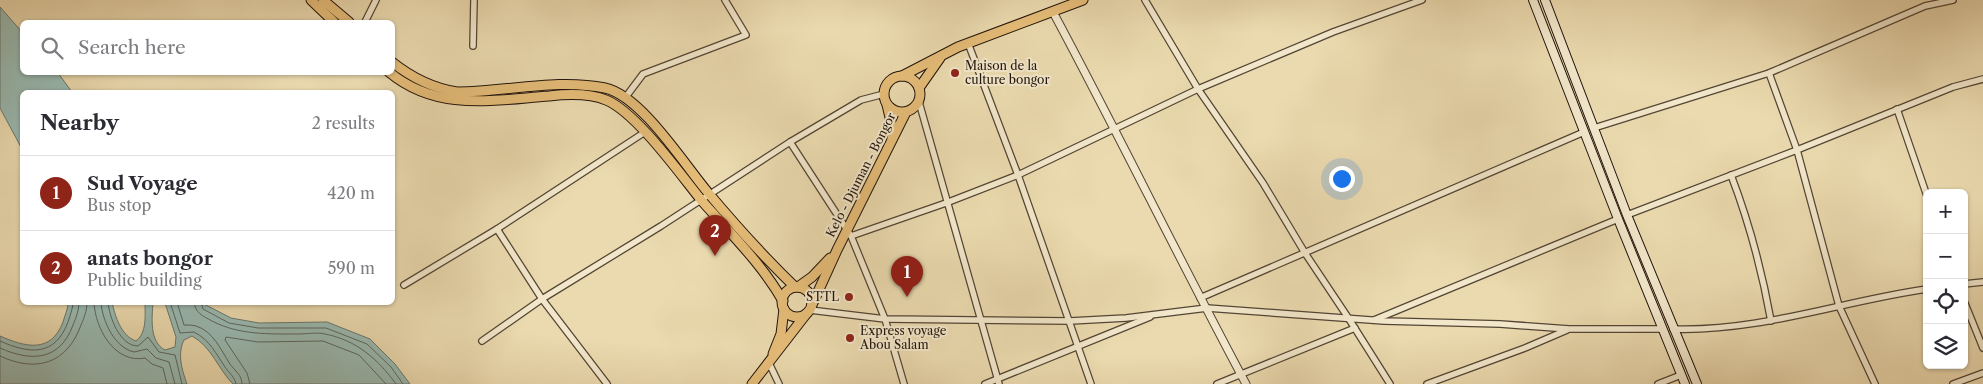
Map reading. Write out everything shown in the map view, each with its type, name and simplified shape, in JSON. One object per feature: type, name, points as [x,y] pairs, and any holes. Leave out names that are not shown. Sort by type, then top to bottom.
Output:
[{"type":"highway","points":[[311,0],[332,20]]},
{"type":"highway","points":[[323,0],[346,20]]},
{"type":"highway","points":[[891,145],[892,126],[884,94],[888,84],[896,77],[902,76],[968,43],[1083,0]]},
{"type":"highway","points":[[887,104],[896,111],[906,112],[916,106],[919,88],[942,55]]},
{"type":"highway","points":[[392,75],[419,91],[437,98],[456,101],[564,95],[584,95],[605,99],[619,107],[645,132],[705,197],[796,287],[809,293],[810,310],[800,316],[793,316],[783,305],[761,270],[705,197],[654,125],[635,105],[625,98],[608,89],[584,85],[457,92],[440,89],[425,83],[404,72],[395,64]]},
{"type":"highway","points":[[902,76],[912,80],[919,88]]},
{"type":"highway","name":"Kelo - Djuman - Bongor","points":[[796,287],[812,277],[850,233],[906,112]]},
{"type":"highway","name":"Kelo - Djuman - Bongor","points":[[752,384],[810,310],[837,250]]},
{"type":"highway","points":[[783,305],[785,294],[796,287]]},
{"type":"highway","name":"Kelo - Djuman - Bongor","points":[[769,363],[781,334],[783,305]]},
{"type":"main road","points":[[1533,0],[1604,184],[1685,384]]},
{"type":"main road","points":[[1544,0],[1696,384]]},
{"type":"main road","points":[[1604,184],[1614,180]]},
{"type":"street","points":[[366,20],[376,0]]},
{"type":"street","points":[[473,46],[474,0]]},
{"type":"street","points":[[625,98],[643,74],[746,35],[725,0]]},
{"type":"street","points":[[1145,0],[1198,89],[1263,184],[1305,253],[1390,384]]},
{"type":"street","points":[[850,233],[946,203],[1018,175],[1198,89],[1342,28],[1422,0]]},
{"type":"street","points":[[1594,128],[1769,73],[1926,6],[1953,0]]},
{"type":"street","points":[[1053,12],[1115,128],[1200,298],[1246,384]]},
{"type":"street","points":[[968,43],[1018,175],[1091,384]]},
{"type":"street","points":[[1769,73],[1797,150],[1839,306],[1875,384]]},
{"type":"street","points":[[1628,215],[1953,87],[1983,79]]},
{"type":"street","points":[[482,341],[542,299],[790,142],[861,100],[884,94]]},
{"type":"street","points":[[918,102],[998,382]]},
{"type":"street","points":[[1897,109],[1925,189]]},
{"type":"street","points":[[404,284],[497,229],[645,132]]},
{"type":"street","points":[[1200,298],[1584,132]]},
{"type":"street","points":[[790,142],[850,233],[885,318],[904,384]]},
{"type":"street","points":[[1731,175],[1747,218],[1764,282],[1771,321]]},
{"type":"street","points":[[1372,320],[1618,219]]},
{"type":"street","points":[[497,229],[542,299],[607,384]]},
{"type":"street","points":[[1968,284],[1983,282]]},
{"type":"street","points":[[1673,329],[1716,329],[1771,321],[1923,290]]},
{"type":"street","points":[[810,310],[885,318],[1070,321],[1207,308],[1349,319],[1500,324],[1569,329],[1662,329]]},
{"type":"street","points":[[1968,311],[1983,348]]},
{"type":"street","points":[[985,384],[998,382],[1078,346],[1157,314]]},
{"type":"street","points":[[1217,384],[1355,328]]},
{"type":"street","points":[[1427,384],[1525,348],[1569,329]]},
{"type":"street","points":[[769,363],[779,384]]},
{"type":"street","points":[[1953,384],[1983,373]]},
{"type":"street","points":[[1658,384],[1681,375]]},
{"type":"water","points":[[0,7],[20,30],[20,75],[59,75],[71,90],[20,90],[20,145],[0,108]]},
{"type":"water","points":[[68,305],[113,305],[117,319],[126,335],[136,341],[140,338],[144,329],[145,305],[153,305],[152,322],[154,335],[156,341],[165,350],[175,347],[176,337],[166,305],[206,305],[231,318],[259,323],[327,322],[370,339],[395,364],[410,384],[233,384],[205,346],[192,336],[184,340],[181,351],[182,368],[187,384],[0,384],[0,336],[28,345],[44,343],[52,339],[58,332]]},
{"type":"place","name":"Maison de la culture bongor","points":[[955,73]]},
{"type":"place","name":"anats bongor","points":[[715,256]]},
{"type":"place","name":"STTL","points":[[849,297]]},
{"type":"place","name":"Sud Voyage","points":[[907,297]]},
{"type":"place","name":"Express voyage Abou Salam","points":[[850,338]]}]
